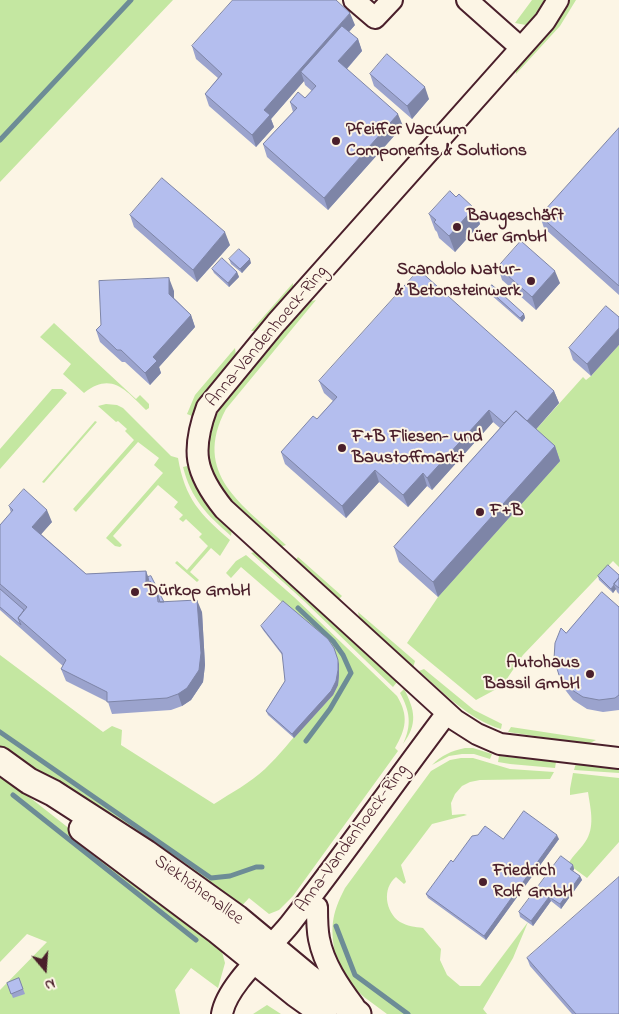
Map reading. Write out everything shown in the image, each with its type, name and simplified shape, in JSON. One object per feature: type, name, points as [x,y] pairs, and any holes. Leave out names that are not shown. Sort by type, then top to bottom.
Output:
[{"type":"main road","name":"Siekhöhenallee","points":[[0,760],[29,781],[53,793],[146,853],[237,918],[268,957],[324,1014]]},
{"type":"main road","name":"Siekhöhenallee","points":[[268,957],[316,983],[359,1014]]},
{"type":"street","points":[[354,0],[375,18],[392,0]]},
{"type":"street","points":[[467,0],[521,48]]},
{"type":"street","name":"Anna-Vandenhoeck-Ring","points":[[558,0],[545,21],[276,323],[219,392],[207,407],[196,446],[200,469],[210,492],[224,509],[451,717],[478,734],[500,744],[619,758]]},
{"type":"street","name":"Anna-Vandenhoeck-Ring","points":[[268,957],[294,938],[421,762],[451,717]]},
{"type":"street","name":"Anna-Vandenhoeck-Ring","points":[[268,957],[290,925],[451,717]]},
{"type":"street","name":"Anna-Vandenhoeck-Ring","points":[[317,907],[318,938],[324,958],[338,984],[359,1014]]},
{"type":"street","points":[[222,1014],[224,1004],[238,983],[268,957]]},
{"type":"street","points":[[229,1014],[268,957]]},
{"type":"green space","points":[[0,0],[173,0],[0,182]]},
{"type":"green space","points":[[532,0],[544,0],[539,10],[526,25],[515,23]]},
{"type":"green space","points":[[570,0],[576,0],[560,26],[516,74],[516,66],[556,22]]},
{"type":"green space","points":[[293,283],[293,292],[258,331],[251,331]]},
{"type":"green space","points":[[316,300],[226,409],[217,432],[215,452],[218,470],[239,502],[286,545],[280,547],[222,491],[211,465],[209,441],[216,417],[231,393],[304,303]]},
{"type":"green space","points":[[54,323],[136,399],[140,395],[149,404],[149,408],[146,410],[125,390],[111,384],[94,387],[84,393],[63,374],[71,364],[40,337]]},
{"type":"green space","points":[[619,345],[619,567],[613,561],[523,655],[502,686],[476,700],[407,643],[438,597],[531,435],[583,377],[586,380],[591,376]]},
{"type":"green space","points":[[235,348],[236,356],[200,399],[192,416],[187,414],[195,395]]},
{"type":"green space","points":[[52,389],[62,389],[67,393],[0,469],[0,449]]},
{"type":"green space","points":[[106,404],[117,405],[123,408],[171,456],[178,458],[185,484],[195,505],[230,540],[220,556],[211,548],[190,572],[199,580],[197,582],[175,563],[177,561],[187,570],[208,546],[199,537],[202,534],[186,519],[183,522],[179,519],[183,515],[174,507],[178,502],[158,485],[113,536],[122,545],[120,547],[115,546],[106,538],[163,473],[154,465],[159,458],[138,442],[76,512],[73,509],[134,440],[125,431],[127,429],[98,406]]},
{"type":"green space","points":[[95,421],[97,422],[44,483],[42,482]]},
{"type":"green space","points":[[187,466],[203,500],[214,514],[232,529],[231,536],[214,521],[195,497],[183,467]]},
{"type":"green space","points":[[258,551],[397,682],[393,687],[303,600],[251,553]]},
{"type":"green space","points":[[246,555],[294,597],[397,696],[405,716],[402,735],[395,748],[398,751],[293,896],[279,910],[269,914],[249,898],[238,910],[0,749],[0,655],[103,732],[112,726],[122,730],[121,745],[214,804],[259,774],[286,747],[304,724],[339,675],[339,670],[337,658],[329,643],[241,567],[231,578],[226,573],[236,561]]},
{"type":"green space","points":[[298,557],[342,596],[337,601],[294,562]]},
{"type":"green space","points":[[358,612],[415,661],[413,668],[360,622]]},
{"type":"green space","points":[[424,669],[474,710],[502,724],[501,729],[489,725],[467,712],[419,671]]},
{"type":"green space","points":[[404,689],[411,704],[413,723],[408,737],[403,744],[409,724],[408,712],[400,693]]},
{"type":"green space","points":[[511,727],[596,740],[588,744],[508,732]]},
{"type":"green space","points":[[465,748],[473,748],[492,754],[490,759],[474,754],[449,756],[432,765],[447,754]]},
{"type":"green space","points":[[499,756],[556,762],[555,768],[510,764],[498,762]]},
{"type":"green space","points":[[473,758],[510,769],[554,772],[550,779],[480,780],[462,786],[455,794],[451,803],[452,815],[467,815],[432,824],[401,865],[406,882],[404,884],[396,877],[389,887],[387,893],[388,906],[395,918],[400,922],[423,928],[441,949],[440,960],[447,975],[460,986],[480,986],[528,922],[513,958],[483,1009],[487,1014],[387,1014],[364,997],[341,976],[333,960],[336,958],[333,939],[334,914],[345,888],[431,771],[450,760]]},
{"type":"green space","points":[[576,763],[619,767],[619,773],[574,770]]},
{"type":"green space","points":[[573,773],[619,778],[619,842],[587,878],[568,864],[587,839],[591,827],[588,792],[570,795]]},
{"type":"green space","points":[[0,774],[221,948],[225,963],[218,988],[191,968],[175,990],[180,1014],[0,1014],[0,990],[47,942],[27,934],[0,962]]},
{"type":"green space","points":[[267,1005],[281,1014],[253,1014]]},
{"type":"building","points":[[233,0],[336,0],[350,13],[264,110],[270,115],[252,135],[205,94],[222,74],[192,46]]},
{"type":"building","points":[[342,26],[358,39],[338,61],[398,114],[324,198],[263,144],[297,108],[290,102],[298,92],[305,98],[316,86],[301,72]]},
{"type":"building","points":[[387,54],[425,87],[407,106],[370,74]]},
{"type":"building","points":[[619,128],[619,286],[540,216]]},
{"type":"building","points":[[162,178],[225,232],[193,270],[130,215]]},
{"type":"building","points":[[450,191],[456,197],[459,194],[474,208],[449,236],[434,222],[436,220],[429,214]]},
{"type":"building","points":[[521,241],[555,271],[532,297],[498,267]]},
{"type":"building","points":[[239,249],[250,259],[240,269],[229,259]]},
{"type":"building","points":[[222,258],[237,272],[228,283],[212,269]]},
{"type":"building","points":[[419,270],[554,391],[527,421],[516,411],[504,423],[489,410],[427,478],[423,473],[403,495],[375,470],[342,506],[281,452],[313,416],[317,419],[337,397],[319,381]]},
{"type":"building","points":[[169,278],[169,294],[191,315],[153,357],[157,361],[145,373],[96,330],[101,325],[99,281]]},
{"type":"building","points":[[492,285],[524,314],[520,318],[489,290]]},
{"type":"building","points":[[606,306],[619,317],[619,328],[587,364],[569,348]]},
{"type":"building","name":"F+B","points":[[516,411],[555,446],[433,582],[394,547]]},
{"type":"building","points":[[24,489],[47,510],[32,527],[86,574],[146,571],[146,582],[151,582],[152,593],[157,592],[158,602],[197,600],[201,653],[199,670],[187,688],[167,698],[107,702],[107,692],[61,669],[66,660],[18,618],[27,607],[0,584],[0,525],[13,510],[9,506]]},
{"type":"building","points":[[608,565],[619,575],[611,589],[598,576]]},
{"type":"building","points":[[151,576],[164,602],[160,602],[157,592],[154,592],[151,582],[149,582],[148,577]]},
{"type":"building","points":[[619,578],[619,588],[614,584]]},
{"type":"building","points":[[0,589],[24,610],[18,618],[21,625],[0,607]]},
{"type":"building","points":[[602,592],[619,607],[619,695],[615,698],[599,700],[583,697],[569,688],[559,675],[554,659],[555,643],[561,628],[566,633]]},
{"type":"building","points":[[283,601],[328,639],[334,648],[338,660],[336,681],[331,691],[292,734],[266,711],[285,681],[282,653],[261,626]]},
{"type":"building","name":"Friedrich Rolf GmbH","points":[[524,811],[557,835],[484,936],[426,894],[451,860],[453,862],[472,836],[478,835],[485,826],[503,839]]},
{"type":"building","points":[[561,856],[573,865],[570,869],[580,876],[560,904],[549,897],[531,921],[519,912]]},
{"type":"building","points":[[619,877],[619,1014],[576,1014],[527,958]]},
{"type":"building","points":[[19,978],[23,989],[11,994],[7,983]]},
{"type":"waterway","points":[[0,140],[131,0]]},
{"type":"waterway","points":[[298,608],[333,641],[343,655],[351,673],[330,709],[306,741]]},
{"type":"waterway","points":[[0,732],[211,878],[230,876],[256,867],[262,867]]},
{"type":"waterway","points":[[13,795],[196,940]]},
{"type":"waterway","points":[[336,926],[355,975],[408,1014]]},
{"type":"place","name":"Pfeiffer Vacuum Components & Solutions","points":[[336,141]]},
{"type":"place","name":"Baugeschäft Lüer GmbH","points":[[457,227]]},
{"type":"place","name":"Scandolo Natur- & Betonsteinwerk","points":[[531,281]]},
{"type":"place","name":"F+B Fliesen- und Baustoffmarkt","points":[[342,448]]},
{"type":"place","name":"F+B","points":[[480,512]]},
{"type":"place","name":"Dürkop GmbH","points":[[135,592]]},
{"type":"place","name":"Autohaus Bassil GmbH","points":[[590,674]]},
{"type":"place","name":"Friedrich Rolf GmbH","points":[[483,882]]}]
